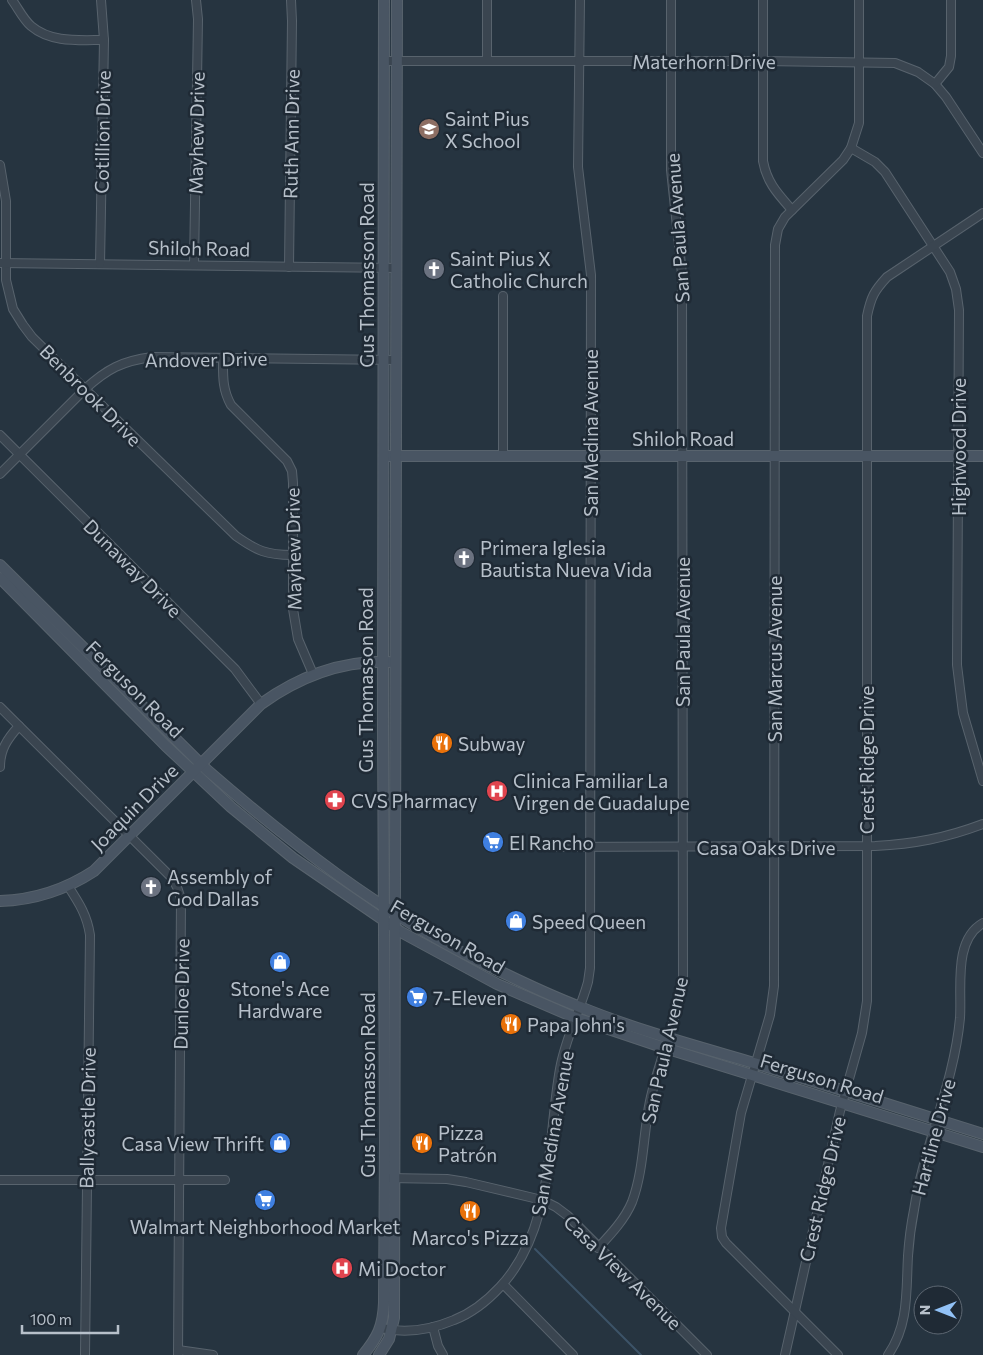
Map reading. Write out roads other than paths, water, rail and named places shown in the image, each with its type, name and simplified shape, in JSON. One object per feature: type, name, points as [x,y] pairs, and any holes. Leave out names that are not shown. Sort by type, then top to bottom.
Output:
[{"type":"main road","name":"Gus Thomasson Road","points":[[379,1355],[392,1330],[394,1318],[389,1254],[389,1065],[383,906],[384,0]]},
{"type":"main road","name":"Gus Thomasson Road","points":[[389,1065],[394,927],[397,0]]},
{"type":"main road","points":[[384,154],[396,154]]},
{"type":"main road","name":"Shiloh Road","points":[[383,456],[983,456]]},
{"type":"main road","name":"Ferguson Road","points":[[0,565],[166,746],[231,807],[293,858],[394,927],[434,951],[496,984],[576,1018],[664,1048],[983,1147]]},
{"type":"main road","name":"Ferguson Road","points":[[0,578],[60,630],[228,788],[326,867],[394,914],[479,962],[580,1008],[983,1134]]},
{"type":"main road","name":"Joaquin Drive","points":[[0,901],[29,898],[68,886],[94,871],[261,704],[294,683],[313,674],[358,663],[395,663]]},
{"type":"main road","points":[[383,758],[394,758]]},
{"type":"main road","points":[[383,831],[394,839]]},
{"type":"main road","name":"Gus Thomasson Road","points":[[363,1355],[376,1338],[380,1328],[384,1309],[389,1254]]},
{"type":"street","points":[[12,0],[31,26],[42,33],[66,40],[104,40]]},
{"type":"street","name":"Cotillion Drive","points":[[100,264],[104,40],[101,0]]},
{"type":"street","name":"Mayhew Drive","points":[[194,265],[198,19],[196,0]]},
{"type":"street","name":"Ruth Ann Drive","points":[[289,267],[291,0]]},
{"type":"street","points":[[487,0],[487,61]]},
{"type":"street","name":"San Medina Avenue","points":[[380,1328],[412,1331],[433,1327],[469,1313],[480,1306],[510,1276],[528,1245],[539,1214],[560,1067],[588,982],[590,968],[591,275],[578,167],[580,0]]},
{"type":"street","name":"San Paula Avenue","points":[[598,1248],[626,1215],[632,1202],[637,1185],[650,1102],[664,1048],[681,995],[683,976],[682,274],[671,170],[671,0]]},
{"type":"street","points":[[763,0],[763,161],[765,174],[771,185],[792,210]]},
{"type":"street","name":"San Marcus Avenue","points":[[795,1312],[726,1243],[722,1237],[721,1228],[741,1113],[770,1015],[773,991],[775,245],[778,229],[785,217],[843,160],[851,148],[859,123],[859,0]]},
{"type":"street","points":[[935,84],[948,67],[951,56],[951,0]]},
{"type":"street","name":"Materhorn Drive","points":[[384,61],[887,62],[905,66],[918,72],[935,84],[983,152]]},
{"type":"street","name":"Highwood Drive","points":[[851,148],[876,162],[885,172],[950,272],[956,289],[959,310],[958,665],[963,714],[983,781]]},
{"type":"street","name":"Benbrook Drive","points":[[0,164],[6,201],[3,263],[13,309],[23,325],[32,337],[236,536],[250,547],[265,553],[292,555]]},
{"type":"street","name":"Crest Ridge Drive","points":[[785,1355],[842,1102],[862,1033],[867,1001],[867,316],[871,297],[876,288],[887,277],[983,213]]},
{"type":"street","name":"Shiloh Road","points":[[3,263],[397,268]]},
{"type":"street","points":[[503,296],[503,456]]},
{"type":"street","name":"Andover Drive","points":[[0,474],[97,378],[112,368],[135,360],[152,357],[223,357],[396,360]]},
{"type":"street","name":"Mayhew Drive","points":[[223,357],[223,385],[225,395],[231,405],[287,461],[292,471],[293,609],[298,639],[313,674]]},
{"type":"street","name":"Dunaway Drive","points":[[0,435],[235,669],[261,704]]},
{"type":"street","name":"Dunloe Drive","points":[[0,707],[172,878],[181,899],[178,1353]]},
{"type":"street","points":[[0,767],[3,747],[19,726]]},
{"type":"street","name":"Casa Oaks Drive","points":[[546,847],[866,847],[911,844],[932,840],[957,834],[983,824]]},
{"type":"street","name":"Ballycastle Drive","points":[[68,886],[85,911],[90,935],[85,1355]]},
{"type":"street","name":"Hartline Drive","points":[[888,1355],[897,1340],[906,1310],[908,1255],[918,1186],[957,1042],[964,943],[977,926],[983,923]]},
{"type":"street","name":"Casa View Avenue","points":[[389,1178],[458,1180],[542,1200],[556,1207],[568,1216],[598,1248],[708,1355]]},
{"type":"street","points":[[0,1180],[225,1180]]},
{"type":"street","points":[[502,1284],[573,1355]]},
{"type":"street","points":[[795,1312],[838,1355]]},
{"type":"street","points":[[433,1327],[438,1346],[443,1355]]},
{"type":"street","points":[[178,1353],[213,1355]]},
{"type":"waterway","points":[[535,1249],[641,1355]]},
{"type":"place","name":"Saint Pius X School","points":[[429,129]]},
{"type":"place","name":"Saint Pius X Catholic Church","points":[[434,269]]},
{"type":"place","name":"Primera Iglesia Bautista Nueva Vida","points":[[464,558]]},
{"type":"place","name":"Subway","points":[[442,743]]},
{"type":"place","name":"Clinica Familiar La Virgen de Guadalupe","points":[[497,791]]},
{"type":"place","name":"CVS Pharmacy","points":[[335,800]]},
{"type":"place","name":"El Rancho","points":[[493,842]]},
{"type":"place","name":"Assembly of God Dallas","points":[[151,887]]},
{"type":"place","name":"Speed Queen","points":[[516,921]]},
{"type":"place","name":"Stone's Ace Hardware","points":[[280,962]]},
{"type":"place","name":"7-Eleven","points":[[417,997]]},
{"type":"place","name":"Papa John's","points":[[511,1024]]},
{"type":"place","name":"Casa View Thrift","points":[[280,1143]]},
{"type":"place","name":"Pizza Patrón","points":[[422,1143]]},
{"type":"place","name":"Walmart Neighborhood Market","points":[[265,1200]]},
{"type":"place","name":"Marco's Pizza","points":[[470,1211]]},
{"type":"place","name":"Mi Doctor","points":[[342,1268]]}]
